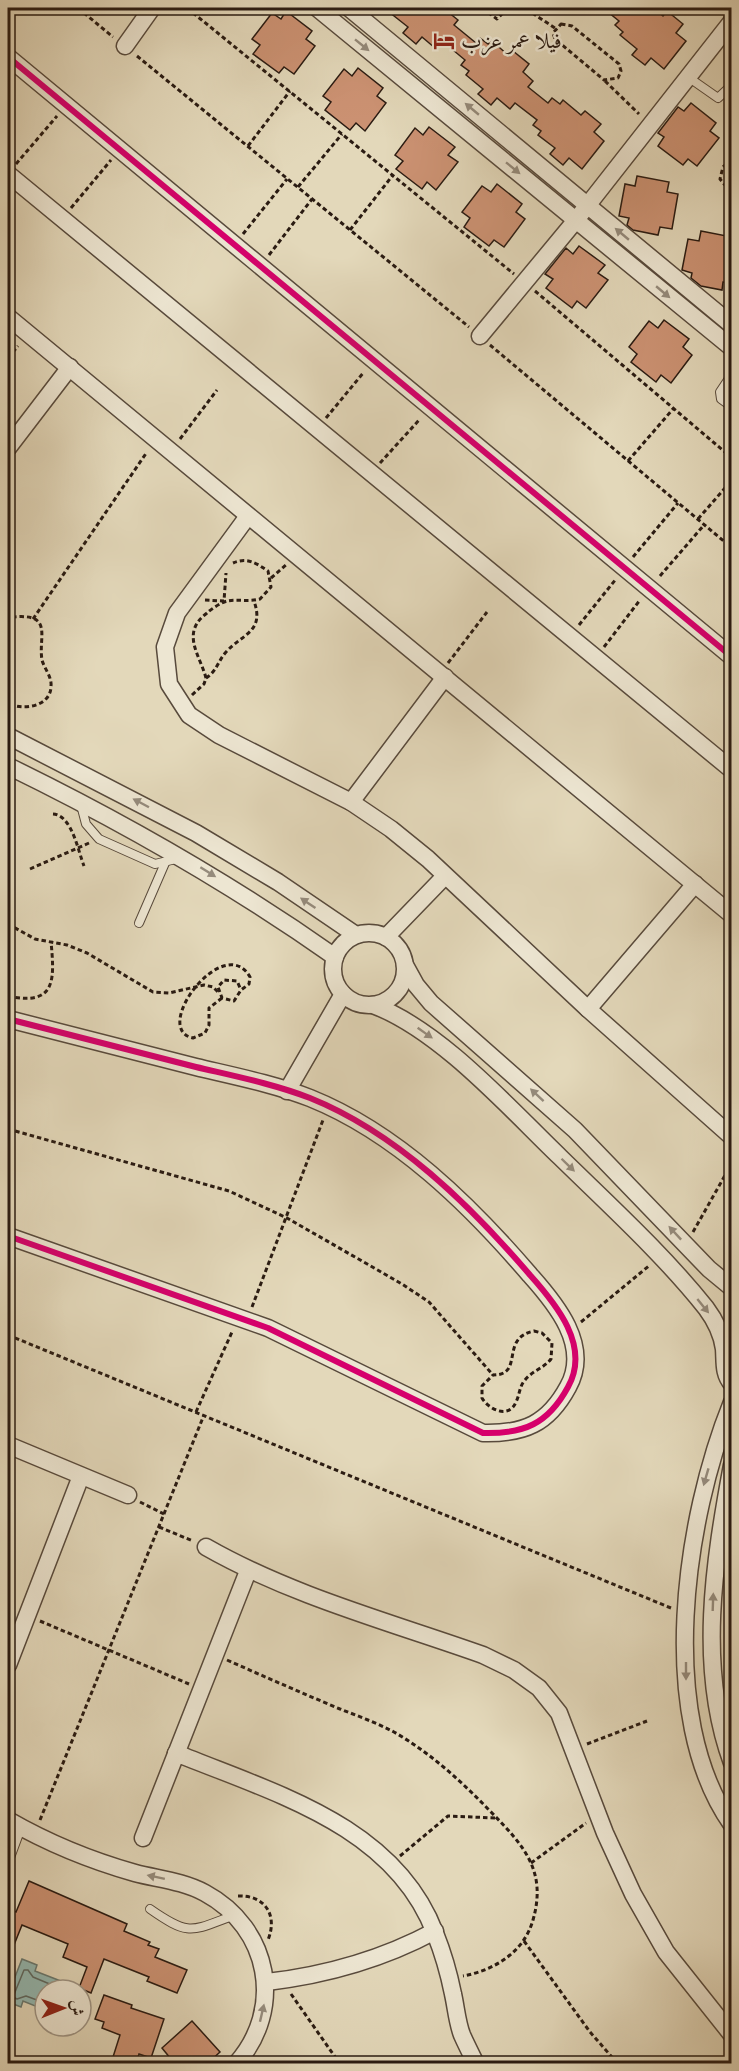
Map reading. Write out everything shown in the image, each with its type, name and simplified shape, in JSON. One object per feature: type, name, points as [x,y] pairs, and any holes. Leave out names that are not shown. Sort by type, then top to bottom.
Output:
[{"type":"street","points":[[124,46],[152,8]]},
{"type":"street","points":[[316,8],[730,344]]},
{"type":"street","points":[[352,8],[732,325]]},
{"type":"street","points":[[726,8],[732,12]]},
{"type":"street","points":[[480,336],[576,220],[732,21]]},
{"type":"street","points":[[8,57],[732,657]]},
{"type":"street","points":[[8,174],[732,770]]},
{"type":"street","points":[[8,317],[732,915]]},
{"type":"street","points":[[8,448],[70,367]]},
{"type":"street","points":[[249,516],[177,613],[165,647],[169,684],[189,715],[219,735],[351,802],[391,829],[732,1137]]},
{"type":"street","points":[[351,802],[442,675]]},
{"type":"street","points":[[8,736],[196,832],[278,882],[356,935]]},
{"type":"street","points":[[8,766],[80,801],[183,857],[270,911],[335,957]]},
{"type":"street","points":[[386,937],[445,876]]},
{"type":"street","points":[[588,1009],[695,884]]},
{"type":"street","points":[[732,1288],[709,1269],[575,1130],[431,1003],[416,985],[402,954],[386,937],[366,933],[356,935],[340,948],[335,957],[334,976],[343,994],[352,1001],[374,1005],[392,1012],[435,1040],[526,1124],[659,1257],[706,1309],[718,1327],[724,1348],[725,1369],[732,1384]]},
{"type":"street","points":[[374,1005],[394,996],[401,987],[405,965]]},
{"type":"street","points":[[287,1091],[343,994]]},
{"type":"street","points":[[8,1019],[287,1091],[327,1107],[399,1150],[447,1186],[494,1233],[538,1283],[566,1320],[575,1358],[570,1384],[556,1407],[535,1425],[510,1434],[483,1433],[243,1318],[8,1236]]},
{"type":"street","points":[[732,1402],[704,1483],[693,1531],[687,1615],[686,1682],[706,1775],[732,1825]]},
{"type":"street","points":[[8,1445],[128,1495]]},
{"type":"street","points":[[732,1465],[726,1525],[713,1591],[714,1691],[723,1741],[732,1763]]},
{"type":"street","points":[[8,1665],[81,1476]]},
{"type":"street","points":[[206,1546],[248,1571],[483,1655],[514,1670],[539,1688],[559,1713],[598,1815],[633,1894],[666,1952],[732,2035]]},
{"type":"street","points":[[143,1838],[248,1571]]},
{"type":"street","points":[[177,1753],[311,1808],[351,1829],[391,1864],[414,1893],[435,1931],[450,1978],[461,2033],[476,2064]]},
{"type":"street","points":[[21,1828],[89,1859],[182,1883],[206,1894],[235,1915],[256,1944],[274,1981],[250,2048],[236,2064]]},
{"type":"street","points":[[274,1981],[336,1971],[370,1961],[435,1931]]},
{"type":"lane","points":[[688,77],[718,98],[724,95],[732,85]]},
{"type":"lane","points":[[732,374],[720,392],[721,399],[732,407]]},
{"type":"lane","points":[[80,801],[86,824],[99,839],[155,864],[183,857]]},
{"type":"lane","points":[[139,923],[165,863]]},
{"type":"lane","points":[[8,1863],[21,1828]]},
{"type":"lane","points":[[150,1909],[177,1928],[186,1930],[195,1930],[235,1915]]},
{"type":"path","points":[[78,8],[480,336],[732,548]]},
{"type":"path","points":[[187,8],[524,282],[732,458]]},
{"type":"path","points":[[482,8],[497,19],[505,11],[515,14],[527,8],[555,28]]},
{"type":"path","points":[[555,28],[561,24],[573,26],[619,64],[621,71],[618,78],[604,80]]},
{"type":"path","points":[[555,28],[555,39],[604,80],[650,125]]},
{"type":"path","points":[[248,146],[290,91]]},
{"type":"path","points":[[8,174],[66,105]]},
{"type":"path","points":[[298,187],[342,134]]},
{"type":"path","points":[[62,219],[120,150]]},
{"type":"path","points":[[732,159],[723,167],[720,179],[732,194]]},
{"type":"path","points":[[350,230],[393,175]]},
{"type":"path","points":[[235,245],[287,178]]},
{"type":"path","points":[[260,266],[312,199]]},
{"type":"path","points":[[317,428],[374,361]]},
{"type":"path","points":[[8,375],[8,390]]},
{"type":"path","points":[[170,451],[217,390]]},
{"type":"path","points":[[371,473],[430,407]]},
{"type":"path","points":[[628,461],[673,409]]},
{"type":"path","points":[[33,619],[156,439]]},
{"type":"path","points":[[698,519],[732,480]]},
{"type":"path","points":[[189,597],[224,601],[254,600],[268,593],[271,578],[268,571],[247,560],[235,562],[228,568],[224,601],[201,617],[194,630],[197,658],[206,678]]},
{"type":"path","points":[[178,699],[198,691],[206,678],[216,670],[225,653],[253,629],[257,618],[254,600]]},
{"type":"path","points":[[442,675],[487,612]]},
{"type":"path","points":[[8,624],[13,617],[33,619],[44,632],[41,655],[51,680],[51,689],[44,700],[29,707],[8,703]]},
{"type":"path","points":[[53,814],[60,814],[66,820],[84,866]]},
{"type":"path","points":[[30,869],[99,839]]},
{"type":"path","points":[[8,924],[35,939],[51,941],[87,953],[153,992],[169,993],[198,985],[213,987],[222,998],[234,1001],[241,990],[249,984],[250,977],[243,969],[231,965],[215,968],[198,985],[178,1018],[180,1028],[189,1037],[198,1038],[206,1034],[209,1026],[209,1008],[222,998]]},
{"type":"path","points":[[8,996],[21,999],[36,997],[50,985],[55,967],[51,941]]},
{"type":"path","points":[[218,992],[221,983],[229,978],[237,981],[241,990]]},
{"type":"path","points":[[196,1412],[243,1318],[287,1218],[327,1107]]},
{"type":"path","points":[[8,1129],[229,1191],[287,1218],[429,1302],[493,1375],[500,1375],[508,1370],[512,1363],[513,1344],[520,1336],[534,1331],[548,1337],[552,1343],[552,1359],[523,1382],[515,1405],[510,1410],[492,1409],[482,1398],[482,1386],[493,1375]]},
{"type":"path","points":[[686,1244],[732,1163]]},
{"type":"path","points":[[570,1331],[659,1257]]},
{"type":"path","points":[[8,1335],[687,1615]]},
{"type":"path","points":[[21,1828],[109,1650],[204,1415]]},
{"type":"path","points":[[128,1495],[164,1514]]},
{"type":"path","points":[[159,1527],[206,1546]]},
{"type":"path","points":[[26,1616],[202,1690]]},
{"type":"path","points":[[215,1655],[392,1731],[454,1773],[498,1818],[531,1863],[539,1888],[538,1904],[524,1941],[510,1956],[496,1965],[476,1974],[450,1978]]},
{"type":"path","points":[[574,1749],[647,1721]]},
{"type":"path","points":[[531,1863],[598,1815]]},
{"type":"path","points":[[391,1864],[448,1816],[498,1818]]},
{"type":"path","points":[[524,1941],[590,2032],[618,2064]]},
{"type":"path","points":[[274,1981],[340,2064]]},
{"type":"water","points":[[22,1959],[37,1965],[35,1971],[53,1978],[33,1978],[33,2005],[23,2001],[21,2007],[8,2002],[8,1995]]},
{"type":"building","points":[[384,8],[443,8],[458,20],[454,25],[476,43],[480,38],[488,44],[491,40],[509,56],[513,51],[529,64],[523,72],[533,81],[528,87],[548,103],[552,98],[560,104],[563,100],[581,115],[585,111],[601,124],[594,132],[604,141],[582,169],[569,158],[563,165],[550,154],[555,148],[538,135],[541,131],[533,125],[537,120],[515,103],[510,109],[497,98],[491,105],[478,94],[483,89],[466,75],[469,71],[461,65],[465,60],[441,40],[435,48],[422,37],[416,44],[403,33],[408,27]]},
{"type":"building","points":[[603,8],[653,8],[663,16],[667,11],[683,24],[676,33],[686,41],[664,69],[651,58],[645,65],[632,55],[637,49],[620,35],[623,32],[615,25],[619,21]]},
{"type":"building","points":[[286,11],[312,31],[306,39],[315,46],[294,74],[284,67],[279,73],[253,54],[260,45],[252,39],[272,13],[281,19]]},
{"type":"building","points":[[358,68],[383,88],[377,96],[386,103],[365,131],[356,123],[350,130],[325,110],[331,102],[323,96],[344,69],[352,76]]},
{"type":"building","points":[[691,103],[716,123],[710,131],[719,138],[697,166],[688,159],[683,165],[658,146],[664,137],[658,133],[678,107],[684,111]]},
{"type":"building","points":[[429,127],[455,147],[448,155],[458,162],[436,190],[427,182],[422,189],[396,169],[403,161],[395,155],[415,128],[423,135]]},
{"type":"building","points":[[637,176],[669,182],[667,192],[678,194],[672,229],[660,227],[658,235],[633,230],[627,225],[629,218],[619,216],[625,184],[635,186]]},
{"type":"building","points":[[497,184],[522,204],[516,212],[525,219],[504,247],[494,240],[489,246],[464,227],[470,218],[462,212],[482,186],[491,192]]},
{"type":"building","points":[[701,231],[732,237],[732,283],[723,282],[722,290],[701,286],[691,278],[692,273],[682,270],[688,239],[699,241]]},
{"type":"building","points":[[579,246],[605,265],[598,273],[608,280],[586,308],[577,301],[572,308],[546,288],[553,279],[545,274],[566,248],[573,254]]},
{"type":"building","points":[[664,320],[689,339],[683,347],[692,355],[671,383],[661,375],[656,382],[631,362],[637,354],[629,347],[649,321],[658,328]]},
{"type":"building","points":[[29,1881],[127,1924],[124,1931],[150,1942],[148,1945],[159,1949],[155,1957],[187,1970],[177,1993],[147,1981],[149,1977],[104,1959],[93,1988],[93,1978],[83,1978],[87,1967],[63,1957],[68,1944],[22,1925],[8,1960],[8,1908],[16,1912]]},
{"type":"building","points":[[104,1995],[132,2005],[131,2008],[164,2019],[151,2058],[139,2054],[137,2061],[126,2057],[125,2061],[113,2057],[120,2035],[102,2028],[104,2022],[95,2019]]},
{"type":"building","points":[[192,2021],[220,2052],[207,2064],[175,2064],[162,2048]]},
{"type":"cycle path","points":[[8,57],[732,657]]},
{"type":"cycle path","points":[[8,1019],[282,1089],[310,1098],[373,1131],[402,1151],[457,1197],[540,1286],[560,1312],[573,1341],[574,1372],[560,1400],[543,1418],[523,1429],[483,1433],[268,1328],[8,1236]]},
{"type":"place","name":"فيلا عمر عزب","points":[[444,41]]}]
